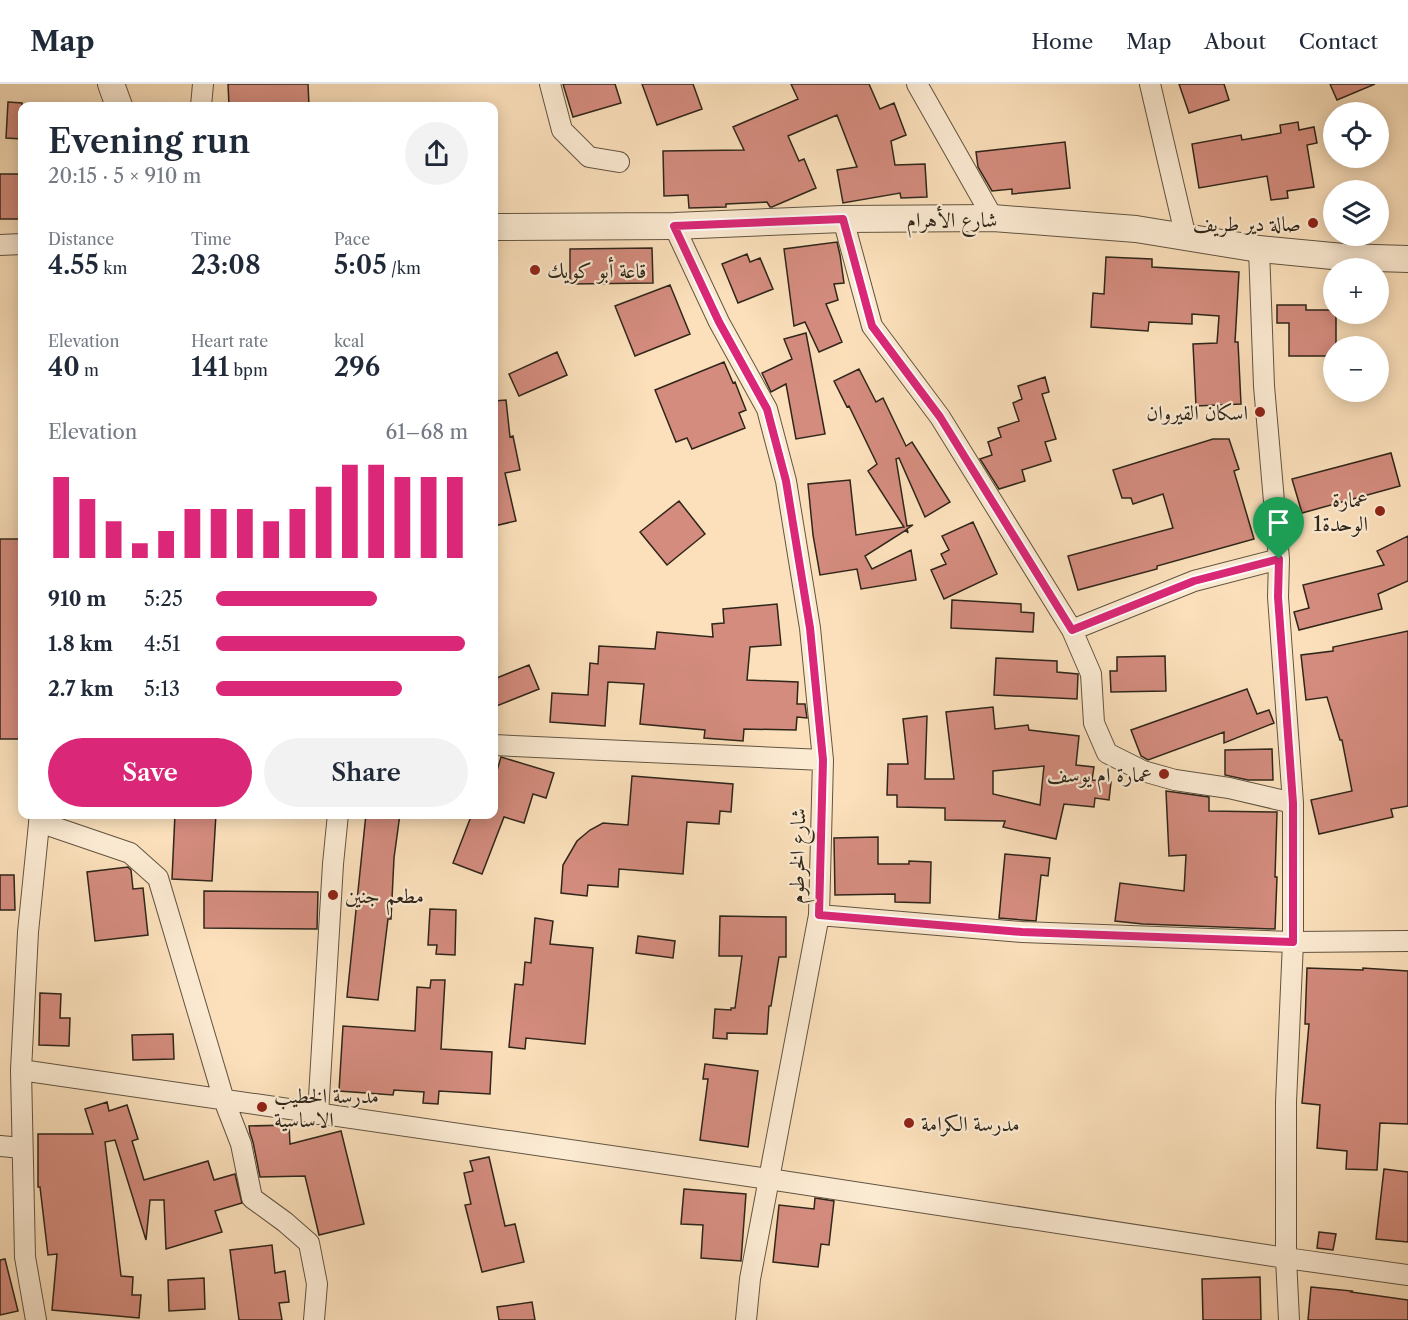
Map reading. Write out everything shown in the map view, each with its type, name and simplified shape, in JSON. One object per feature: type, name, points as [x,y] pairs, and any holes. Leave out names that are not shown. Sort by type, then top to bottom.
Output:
[{"type":"street","points":[[201,102],[203,84]]},
{"type":"street","points":[[550,84],[562,130],[589,157],[619,162]]},
{"type":"street","points":[[917,84],[993,218]]},
{"type":"street","points":[[1150,84],[1186,238]]},
{"type":"street","name":"شارع الأهرام","points":[[498,227],[674,226],[843,219],[993,218],[1136,229],[1259,249],[1344,257],[1408,259]]},
{"type":"street","points":[[843,219],[872,326],[940,417],[1072,630],[1091,674],[1094,723],[1107,753],[1143,771],[1175,780],[1229,788],[1293,803]]},
{"type":"street","name":"شارع الخرطوم","points":[[674,226],[719,322],[767,409],[786,481],[810,628],[823,760],[819,915],[1022,932],[1293,942],[1408,941]]},
{"type":"street","points":[[0,245],[18,244]]},
{"type":"street","points":[[1259,249],[1264,386],[1279,559],[1278,597],[1293,803],[1293,942],[1286,1102],[1286,1258],[1289,1320]]},
{"type":"street","points":[[1072,630],[1194,581],[1279,559]]},
{"type":"street","points":[[498,745],[823,760]]},
{"type":"street","points":[[36,1320],[25,1257],[21,1070],[28,932],[40,819]]},
{"type":"street","points":[[43,819],[130,853],[158,878],[224,1100],[241,1144],[252,1198],[309,1243],[317,1284],[314,1320]]},
{"type":"street","points":[[318,1114],[338,819]]},
{"type":"street","points":[[747,1320],[750,1279],[819,915]]},
{"type":"street","points":[[21,1070],[1408,1275]]},
{"type":"street","points":[[0,1146],[22,1148]]},
{"type":"building","points":[[228,84],[308,84],[309,102],[229,102]]},
{"type":"building","points":[[563,84],[615,84],[621,103],[573,117]]},
{"type":"building","points":[[642,84],[693,84],[702,109],[657,125]]},
{"type":"building","points":[[791,84],[869,84],[880,109],[894,103],[906,135],[891,141],[895,165],[925,164],[927,197],[901,198],[900,193],[843,203],[837,170],[857,167],[837,115],[788,136],[799,161],[804,159],[816,188],[772,207],[767,202],[726,204],[726,207],[689,208],[688,195],[664,196],[663,151],[744,150],[733,127],[798,99]]},
{"type":"building","points":[[1179,84],[1224,84],[1229,100],[1189,113]]},
{"type":"building","points":[[1330,84],[1375,84],[1337,100]]},
{"type":"building","points":[[8,102],[18,103],[18,139],[6,138]]},
{"type":"building","points":[[1298,122],[1299,130],[1314,127],[1317,143],[1307,145],[1314,187],[1287,191],[1288,198],[1271,200],[1267,176],[1199,188],[1192,144],[1241,135],[1242,140],[1281,133],[1280,125]]},
{"type":"building","points":[[1065,142],[1070,188],[1012,194],[1012,189],[992,191],[978,167],[976,152]]},
{"type":"building","points":[[0,174],[18,174],[18,219],[0,219]]},
{"type":"building","points":[[837,242],[844,283],[834,284],[838,300],[826,304],[842,342],[819,352],[805,322],[794,326],[784,249]]},
{"type":"building","points":[[652,248],[653,283],[570,284],[570,249]]},
{"type":"building","points":[[747,254],[750,262],[760,258],[773,289],[738,303],[722,264]]},
{"type":"building","points":[[1106,257],[1152,259],[1152,267],[1239,272],[1235,342],[1238,342],[1241,404],[1196,406],[1193,344],[1217,343],[1219,316],[1192,314],[1192,324],[1149,322],[1148,331],[1091,327],[1093,293],[1104,294]]},
{"type":"building","points":[[670,285],[690,334],[635,356],[615,306]]},
{"type":"building","points":[[1277,305],[1306,305],[1306,310],[1323,310],[1323,324],[1336,324],[1336,336],[1323,336],[1323,356],[1289,356],[1289,323],[1277,323]]},
{"type":"building","points":[[806,333],[825,434],[796,439],[786,384],[771,392],[762,373],[792,359],[784,339]]},
{"type":"building","points":[[557,352],[567,375],[519,396],[509,374]]},
{"type":"building","points":[[724,362],[746,410],[739,413],[745,428],[692,449],[687,438],[676,442],[655,390]]},
{"type":"building","points":[[859,369],[876,402],[883,398],[906,446],[912,442],[950,502],[925,517],[899,458],[896,459],[907,526],[913,525],[907,529],[908,533],[906,530],[865,556],[872,569],[911,550],[916,580],[861,589],[857,569],[820,575],[808,484],[850,480],[856,535],[904,527],[868,471],[877,464],[849,406],[847,407],[834,381]]},
{"type":"building","points":[[1045,377],[1049,392],[1042,394],[1056,439],[1045,442],[1051,461],[1022,470],[1025,481],[999,489],[980,459],[992,455],[988,442],[1001,437],[998,428],[1019,421],[1013,403],[1022,399],[1018,386]]},
{"type":"building","points":[[506,400],[510,437],[513,436],[520,470],[505,473],[516,521],[498,525],[498,401]]},
{"type":"building","points":[[1213,439],[1229,439],[1239,469],[1234,471],[1254,539],[1157,566],[1157,569],[1078,590],[1068,556],[1173,528],[1163,494],[1133,504],[1131,498],[1122,498],[1113,470]]},
{"type":"building","points":[[1391,453],[1400,486],[1302,513],[1292,479]]},
{"type":"building","points":[[679,501],[705,534],[667,565],[640,532]]},
{"type":"building","points":[[973,522],[997,574],[944,599],[931,570],[946,564],[941,554],[949,550],[942,536]]},
{"type":"building","points":[[1408,536],[1408,581],[1378,594],[1382,609],[1299,630],[1294,612],[1309,608],[1303,585],[1384,565],[1377,551]]},
{"type":"building","points":[[0,539],[18,539],[18,739],[0,739]]},
{"type":"building","points":[[952,600],[1021,604],[1021,612],[1034,613],[1033,632],[951,628]]},
{"type":"building","points":[[777,604],[781,645],[750,647],[747,680],[798,682],[797,704],[805,704],[807,718],[797,717],[796,730],[744,729],[743,741],[704,738],[705,730],[640,724],[644,684],[608,682],[605,726],[550,722],[552,693],[588,695],[590,663],[598,664],[599,646],[655,649],[657,632],[713,637],[712,624],[724,623],[723,609]]},
{"type":"building","points":[[1408,631],[1408,806],[1391,809],[1393,817],[1319,834],[1311,800],[1352,791],[1342,740],[1340,740],[1327,697],[1306,700],[1301,655],[1333,651],[1333,647]]},
{"type":"building","points":[[1165,656],[1166,691],[1111,692],[1110,671],[1117,671],[1117,657]]},
{"type":"building","points":[[996,658],[1057,661],[1057,672],[1078,674],[1077,699],[994,695]]},
{"type":"building","points":[[529,665],[539,689],[498,705],[498,677]]},
{"type":"building","points":[[1247,689],[1257,714],[1269,710],[1274,723],[1224,743],[1224,732],[1148,760],[1141,756],[1131,730]]},
{"type":"building","points":[[993,707],[995,729],[1028,725],[1029,730],[1079,736],[1076,765],[1094,767],[1092,780],[1111,782],[1109,800],[1095,798],[1094,807],[1064,804],[1056,839],[1003,827],[1005,821],[945,820],[945,808],[897,807],[897,795],[887,795],[888,764],[908,764],[903,719],[927,716],[925,779],[954,779],[946,712]],"holes":[[[1044,766],[1040,805],[993,794],[993,771]]]},
{"type":"building","points":[[1272,749],[1273,780],[1248,780],[1225,775],[1225,750]]},
{"type":"building","points":[[501,757],[554,773],[546,798],[533,794],[524,823],[504,817],[482,874],[453,863],[470,819],[498,819],[498,767]]},
{"type":"building","points":[[632,776],[733,784],[731,812],[720,811],[719,824],[687,822],[683,874],[619,869],[618,887],[588,885],[587,896],[561,893],[563,865],[577,841],[603,823],[628,825]]},
{"type":"building","points":[[1166,791],[1209,797],[1209,811],[1277,812],[1275,929],[1115,921],[1120,883],[1184,891],[1186,855],[1169,856]]},
{"type":"building","points":[[175,819],[216,819],[212,881],[172,879]]},
{"type":"building","points":[[365,819],[399,819],[394,858],[391,919],[388,919],[378,1000],[347,997]]},
{"type":"building","points":[[878,837],[878,864],[909,864],[909,861],[931,862],[930,903],[895,902],[895,894],[835,895],[834,838]]},
{"type":"building","points":[[1005,854],[1050,858],[1048,876],[1041,875],[1036,921],[999,918]]},
{"type":"building","points":[[128,867],[131,870],[133,889],[143,888],[148,935],[95,941],[87,872]]},
{"type":"building","points":[[0,875],[14,875],[15,910],[0,910]]},
{"type":"building","points":[[204,891],[318,892],[317,929],[204,928]]},
{"type":"building","points":[[430,909],[456,910],[455,955],[436,954],[437,945],[428,945]]},
{"type":"building","points":[[720,916],[786,917],[786,957],[779,957],[771,1006],[769,1006],[767,1034],[727,1033],[727,1039],[713,1038],[715,1009],[735,1008],[742,956],[719,956]]},
{"type":"building","points":[[535,918],[553,921],[550,944],[593,948],[585,1044],[526,1038],[525,1049],[509,1047],[515,984],[523,985],[525,962],[531,963]]},
{"type":"building","points":[[638,936],[675,941],[673,958],[636,953]]},
{"type":"building","points":[[1307,968],[1408,971],[1408,1124],[1380,1123],[1377,1170],[1346,1169],[1347,1151],[1317,1148],[1320,1105],[1302,1103],[1309,1024],[1305,1024]]},
{"type":"building","points":[[431,980],[445,980],[441,1049],[492,1052],[490,1094],[439,1091],[438,1104],[423,1103],[424,1092],[394,1090],[393,1095],[339,1091],[343,1026],[415,1031],[417,987],[430,988]]},
{"type":"building","points":[[40,993],[61,994],[60,1018],[70,1018],[69,1046],[39,1045]]},
{"type":"building","points":[[173,1034],[174,1059],[133,1060],[132,1035]]},
{"type":"building","points":[[705,1064],[758,1071],[748,1147],[700,1140],[708,1079],[703,1079]]},
{"type":"building","points":[[107,1102],[109,1111],[127,1105],[138,1139],[132,1141],[144,1180],[208,1161],[214,1180],[235,1174],[242,1203],[215,1211],[222,1232],[166,1249],[164,1200],[150,1200],[146,1240],[115,1140],[105,1142],[121,1276],[133,1277],[132,1295],[141,1295],[139,1318],[52,1310],[57,1254],[48,1255],[40,1187],[38,1187],[38,1134],[93,1134],[85,1109]]},
{"type":"building","points":[[289,1125],[290,1144],[341,1131],[364,1224],[319,1235],[305,1176],[260,1177],[249,1126]]},
{"type":"building","points":[[489,1157],[505,1226],[515,1224],[524,1262],[482,1272],[465,1205],[471,1204],[464,1173],[473,1171],[470,1161]]},
{"type":"building","points":[[1384,1169],[1408,1172],[1408,1242],[1376,1239]]},
{"type":"building","points":[[684,1189],[746,1194],[741,1261],[701,1258],[703,1225],[681,1224]]},
{"type":"building","points":[[815,1198],[834,1201],[829,1245],[821,1244],[818,1267],[773,1262],[779,1205],[814,1209]]},
{"type":"building","points":[[1319,1232],[1336,1234],[1333,1250],[1317,1248]]},
{"type":"building","points":[[272,1245],[275,1273],[285,1271],[289,1302],[279,1303],[282,1320],[239,1320],[230,1250]]},
{"type":"building","points":[[5,1259],[18,1311],[0,1315],[0,1260]]},
{"type":"building","points":[[1260,1277],[1261,1320],[1203,1320],[1202,1279]]},
{"type":"building","points":[[204,1278],[205,1309],[169,1311],[168,1280]]},
{"type":"building","points":[[1311,1287],[1408,1300],[1408,1320],[1308,1320]]},
{"type":"building","points":[[532,1302],[535,1320],[499,1320],[497,1307]]},
{"type":"place","name":"صالة دير طريف","points":[[1313,223]]},
{"type":"place","name":"قاعة أبو كويك","points":[[535,270]]},
{"type":"place","name":"اسكان القيروان","points":[[1260,412]]},
{"type":"place","name":"عمارة الوحدة1","points":[[1380,511]]},
{"type":"place","name":"عمارة ام يوسف","points":[[1164,774]]},
{"type":"place","name":"مطعم جنين","points":[[333,895]]},
{"type":"place","name":"مدرسة الخطيب الاساسية","points":[[262,1107]]},
{"type":"place","name":"مدرسة الكرامة","points":[[909,1123]]},
{"type":"route","points":[[843,219],[872,326],[940,417],[1072,630],[1194,581],[1279,559],[1278,597],[1293,803],[1293,942],[1022,932],[819,915],[823,760],[810,628],[786,481],[767,409],[719,322],[674,226],[843,219]]}]
